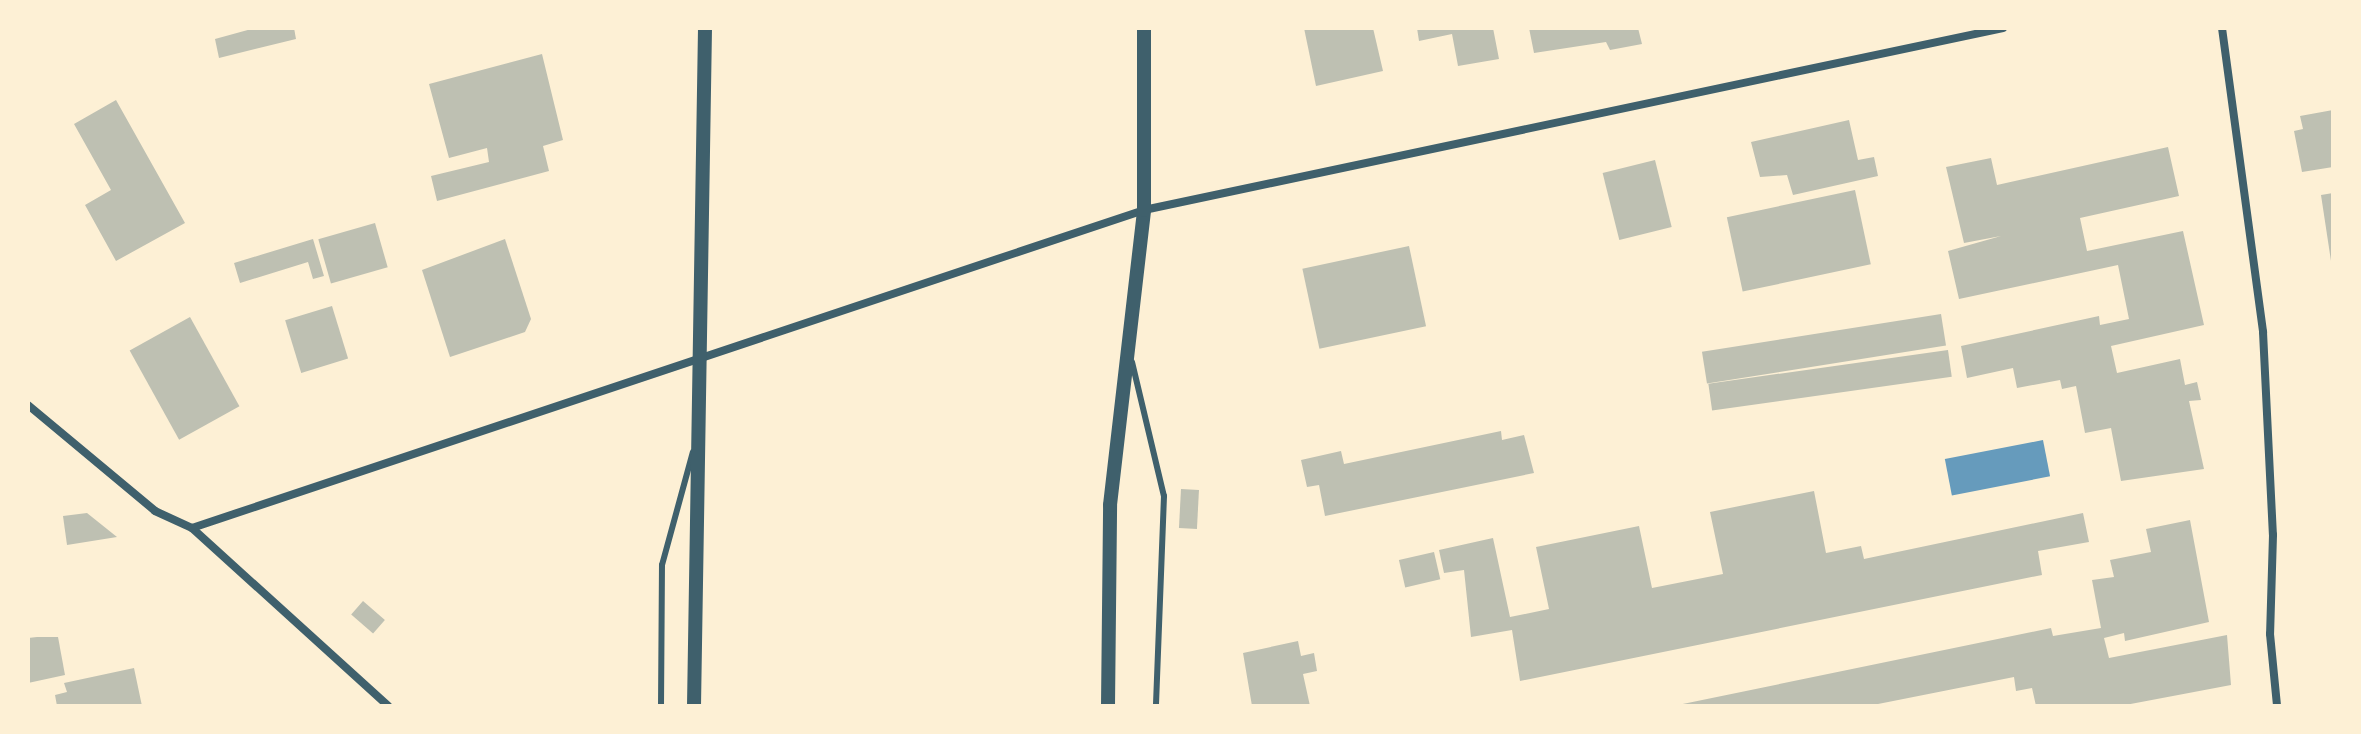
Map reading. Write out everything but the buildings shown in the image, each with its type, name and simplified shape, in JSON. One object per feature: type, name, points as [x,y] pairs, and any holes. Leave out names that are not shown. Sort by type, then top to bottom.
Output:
[{"type":"street","points":[[694,706],[705,28]]},
{"type":"street","points":[[1108,706],[1110,505],[1144,210],[1144,28]]},
{"type":"street","points":[[192,528],[698,361],[735,343],[1144,210],[2003,28]]},
{"type":"street","points":[[2222,28],[2263,332],[2273,535],[2270,634],[2277,706]]},
{"type":"street","points":[[28,405],[155,511],[192,528],[388,706]]},
{"type":"lane","points":[[1128,346],[1164,496],[1156,706]]},
{"type":"lane","points":[[661,706],[662,565],[697,437]]},
{"type":"water","points":[[2043,440],[2050,476],[1952,495],[1945,459]]}]
